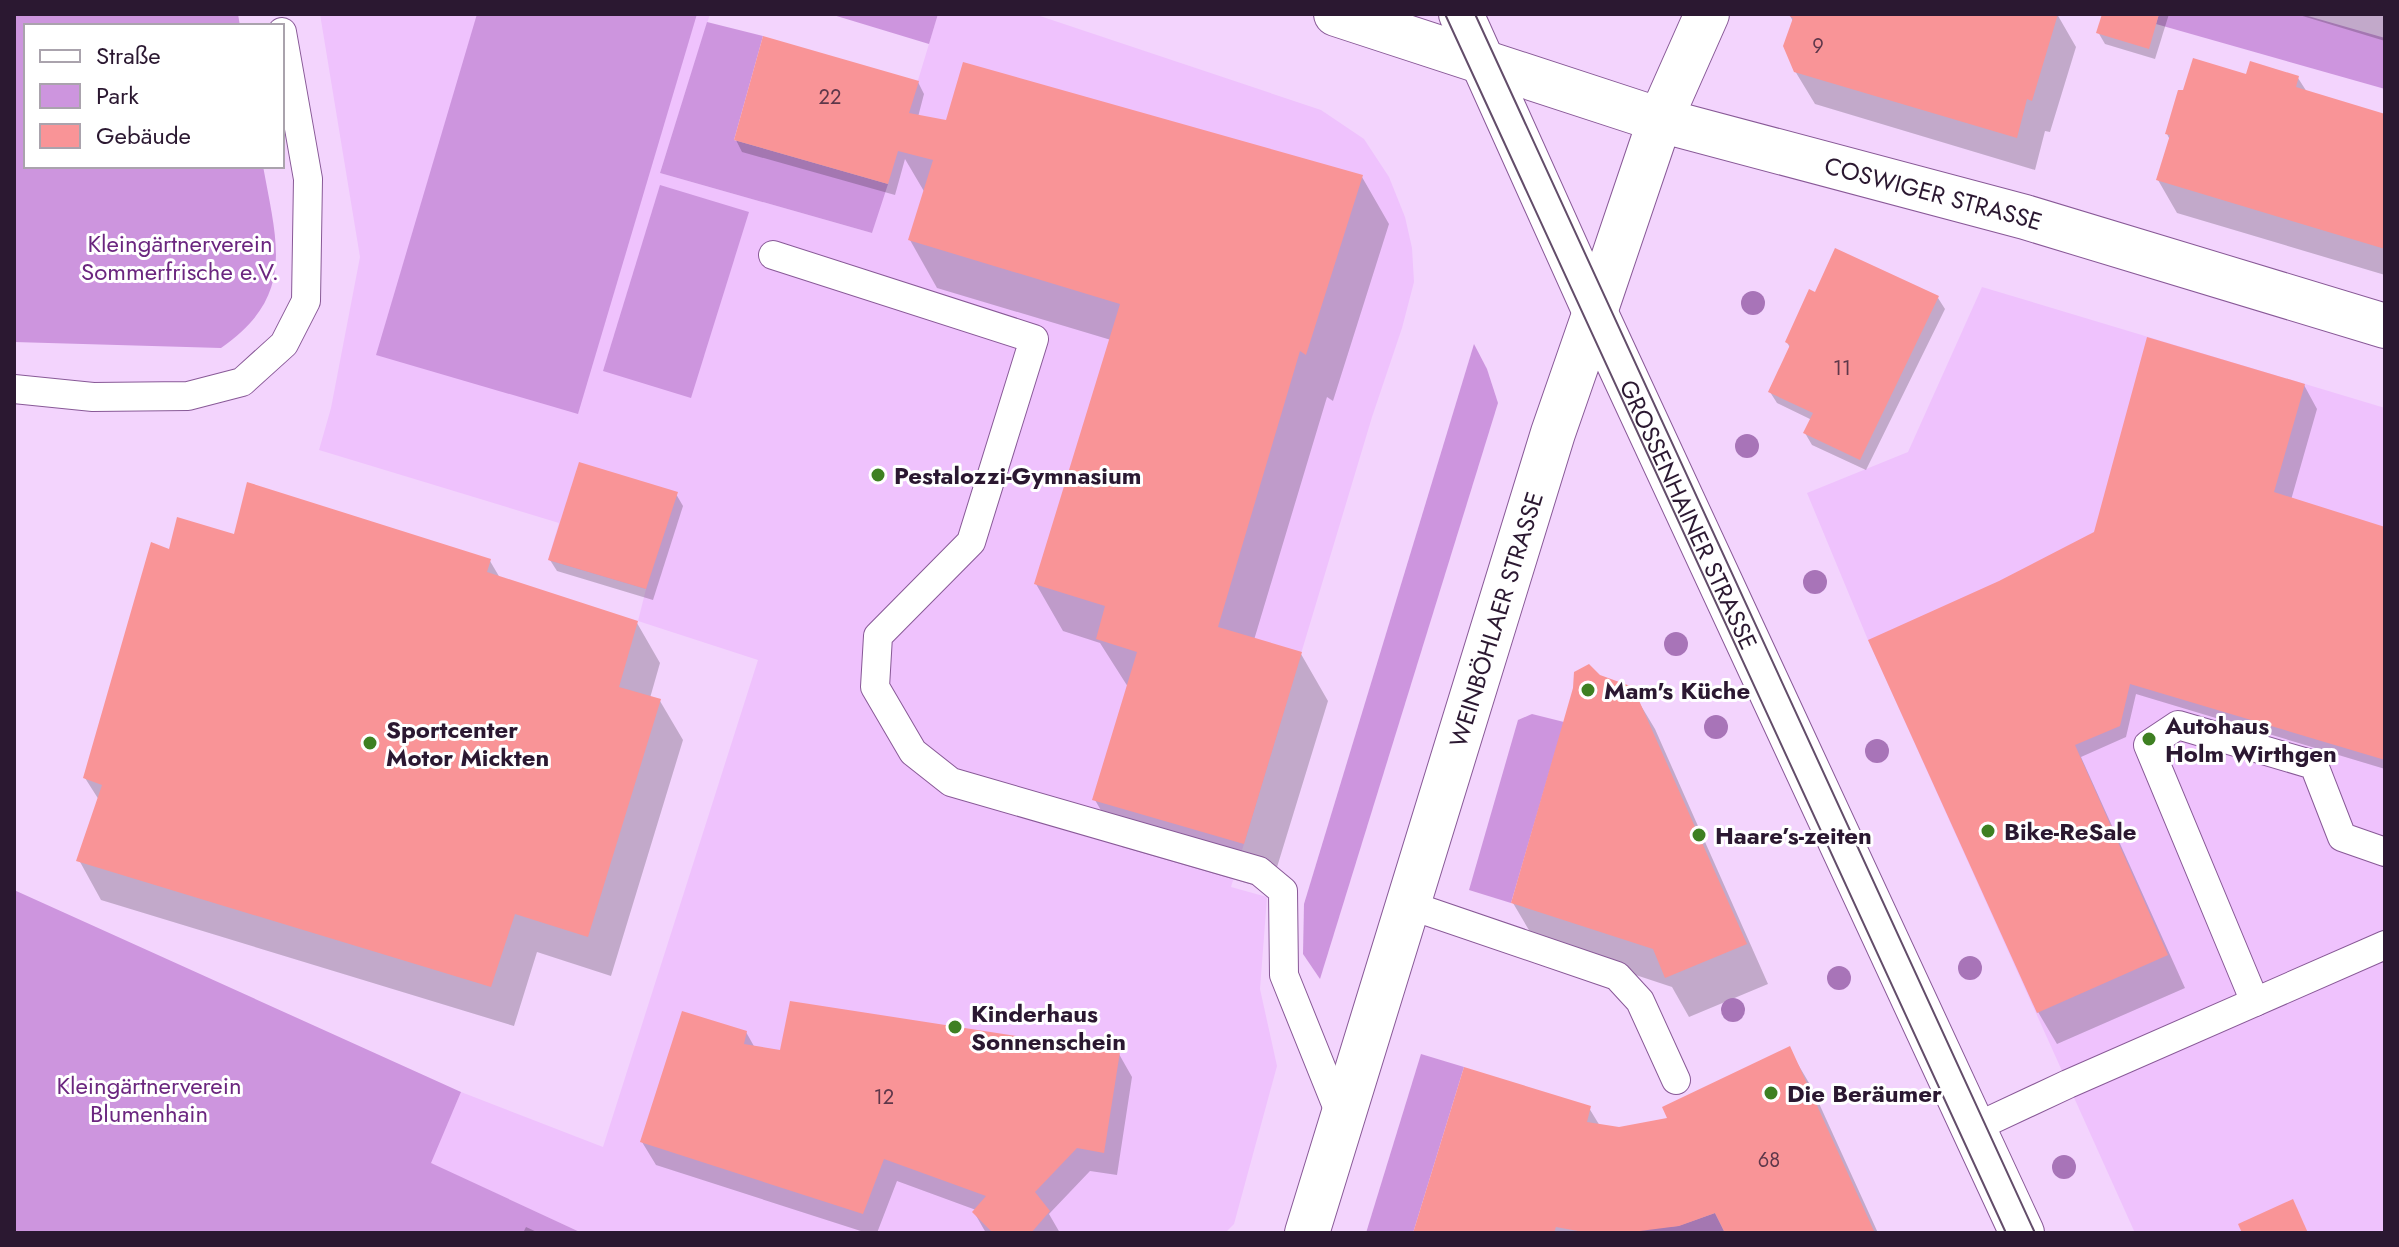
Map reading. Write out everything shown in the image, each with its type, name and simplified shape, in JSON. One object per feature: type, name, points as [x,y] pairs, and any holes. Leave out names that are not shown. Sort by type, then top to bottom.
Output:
[{"type":"street","name":"COSWIGER STRASSE","points":[[1336,14],[1660,120],[2025,217],[2385,326]]},
{"type":"street","name":"GROSSENHAINER STRASSE","points":[[1461,14],[1595,312],[2022,1233]]},
{"type":"street","name":"WEINBÖHLAER STRASSE","points":[[1307,1233],[1553,433],[1660,120],[1707,14]]},
{"type":"lane","points":[[14,389],[93,397],[188,396],[242,382],[284,344],[306,301],[308,179],[284,43]]},
{"type":"lane","points":[[773,255],[1034,339],[971,542],[878,636],[875,687],[913,752],[951,782],[1259,871],[1283,891],[1284,975],[1342,1119]]},
{"type":"lane","points":[[2255,1002],[2148,745],[2178,725],[2314,765],[2342,837],[2385,852]]},
{"type":"lane","points":[[1409,905],[1617,976],[1640,1001],[1676,1080]]},
{"type":"lane","points":[[1974,1128],[2385,945]]},
{"type":"shaded area","name":"Pestalozzi-Gymnasium","points":[[320,14],[710,14],[660,173],[872,233],[938,14],[1034,14],[1321,110],[1364,139],[1389,177],[1405,217],[1412,248],[1414,282],[1231,887],[1267,897],[1260,989],[1277,1066],[1234,1224],[1225,1233],[582,1233],[430,1163],[461,1092],[603,1147],[758,660],[638,621],[646,589],[548,560],[559,523],[319,450],[331,408],[360,257]]},
{"type":"shaded area","name":"Autohaus Holm Wirthgen","points":[[1982,287],[2385,408],[2385,1233],[2135,1233],[1868,640],[1807,493],[1908,452]]},
{"type":"green space","name":"Kleingärtnerverein Sommerfrische e.V.","points":[[14,14],[238,14],[240,24],[24,24],[24,168],[263,168],[276,244],[271,288],[261,309],[245,328],[221,348],[14,342]]},
{"type":"green space","points":[[477,14],[697,14],[578,414],[376,355]]},
{"type":"green space","points":[[830,14],[938,14],[929,44]]},
{"type":"green space","points":[[2159,14],[2301,14],[2385,38],[2385,89],[2156,24]]},
{"type":"green space","points":[[707,22],[763,36],[734,140],[888,184],[872,233],[660,173]]},
{"type":"green space","points":[[660,185],[749,212],[691,398],[603,371]]},
{"type":"green space","points":[[1474,344],[1487,369],[1498,403],[1320,979],[1303,954],[1304,904]]},
{"type":"green space","points":[[1532,714],[1564,722],[1511,903],[1469,890],[1518,720]]},
{"type":"green space","name":"Kleingärtnerverein Blumenhain","points":[[14,890],[461,1092],[431,1163],[582,1233],[14,1233]]},
{"type":"green space","points":[[1421,1054],[1464,1067],[1413,1233],[1366,1233]]},
{"type":"green space","points":[[1715,1213],[1725,1233],[1597,1233],[1678,1226]]},
{"type":"building","points":[[1786,14],[2058,14],[2032,101],[2027,99],[2017,138],[1794,72],[1783,46],[1793,18]]},
{"type":"building","points":[[2102,14],[2159,14],[2149,49],[2096,33]]},
{"type":"building","points":[[763,36],[919,81],[909,113],[946,120],[963,62],[1363,175],[1306,355],[1300,351],[1218,627],[1302,652],[1244,844],[1092,800],[1137,652],[1096,639],[1105,606],[1034,584],[1120,304],[908,240],[933,160],[898,151],[888,184],[734,140]]},
{"type":"building","points":[[2193,58],[2246,74],[2250,61],[2299,76],[2296,87],[2385,114],[2385,249],[2156,180],[2170,135],[2165,134],[2178,90],[2183,90]]},
{"type":"building","points":[[1835,248],[1939,296],[1860,460],[1803,433],[1813,413],[1768,392],[1790,345],[1785,342],[1809,289],[1815,292]]},
{"type":"building","points":[[2147,337],[2305,384],[2274,492],[2385,527],[2385,760],[2130,684],[2120,726],[2075,745],[2168,955],[2037,1013],[1868,640],[1999,581],[2094,532]]},
{"type":"building","points":[[579,462],[678,492],[646,589],[548,560]]},
{"type":"building","name":"Sportcenter Motor Mickten","points":[[247,482],[491,559],[487,572],[638,621],[619,687],[661,699],[588,937],[515,914],[491,987],[76,861],[102,785],[83,778],[151,542],[169,549],[177,517],[234,534]]},
{"type":"building","points":[[1589,664],[1600,675],[1633,687],[1747,944],[1665,978],[1653,949],[1511,903],[1573,688],[1574,672]]},
{"type":"building","points":[[790,1001],[1120,1052],[1104,1153],[1077,1148],[1035,1192],[1050,1211],[1031,1233],[993,1233],[972,1212],[986,1196],[884,1159],[863,1214],[640,1142],[682,1011],[747,1031],[744,1044],[780,1050]]},
{"type":"building","points":[[1790,1046],[1874,1231],[1725,1233],[1715,1213],[1679,1226],[1632,1232],[1589,1233],[1556,1227],[1554,1233],[1413,1233],[1464,1067],[1591,1106],[1587,1122],[1619,1127],[1667,1118],[1662,1107]]},
{"type":"building","points":[[2293,1199],[2308,1233],[2242,1233],[2238,1224]]},
{"type":"tram line","points":[[1445,14],[2006,1233]]},
{"type":"tram line","points":[[1475,14],[2035,1233]]},
{"type":"place","name":"Pestalozzi-Gymnasium","points":[[878,475]]},
{"type":"place","name":"Mam's Küche","points":[[1588,690]]},
{"type":"place","name":"Autohaus Holm Wirthgen","points":[[2149,739]]},
{"type":"place","name":"Sportcenter Motor Mickten","points":[[370,743]]},
{"type":"place","name":"Bike-ReSale","points":[[1988,831]]},
{"type":"place","name":"Haare’s-zeiten","points":[[1699,835]]},
{"type":"place","name":"Kinderhaus Sonnenschein","points":[[955,1027]]},
{"type":"place","name":"Die Beräumer","points":[[1771,1093]]}]
